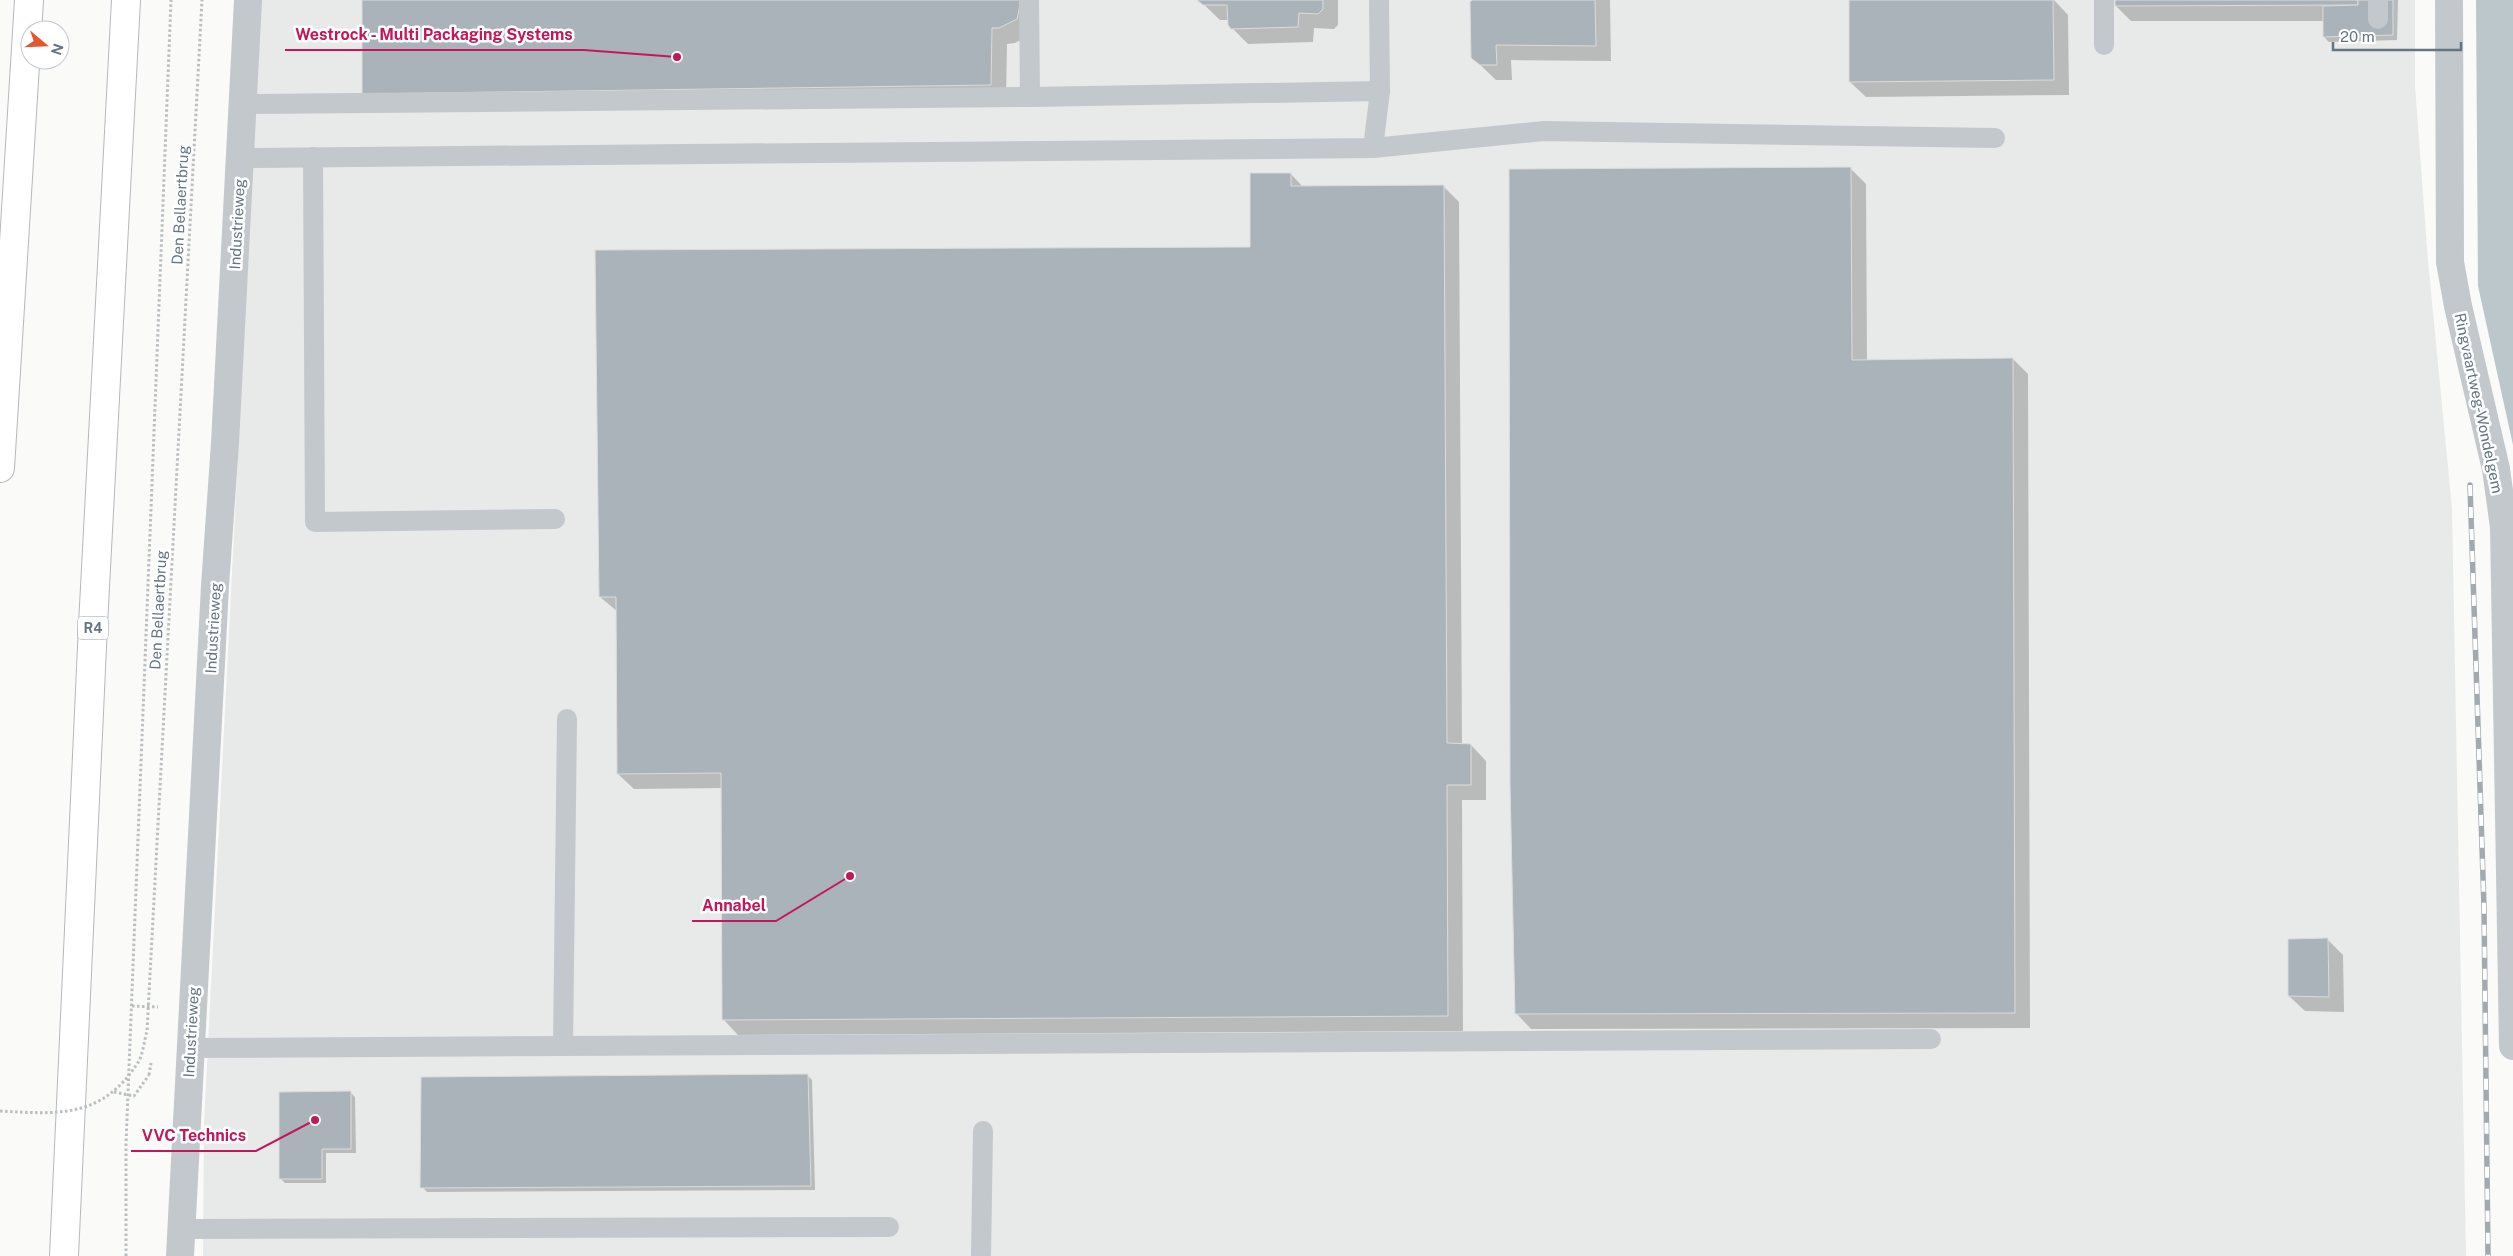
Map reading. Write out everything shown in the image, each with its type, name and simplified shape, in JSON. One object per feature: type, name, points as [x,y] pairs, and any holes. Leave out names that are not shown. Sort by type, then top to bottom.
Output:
[{"type":"highway","points":[[0,468],[29,0]]},
{"type":"highway","name":"R4","points":[[64,1256],[93,625],[126,0]]},
{"type":"street","name":"Industrieweg","points":[[180,1256],[248,0]]},
{"type":"street","name":"Ringvaartweg-Wondelgem","points":[[2449,0],[2450,262],[2458,306],[2496,469],[2504,527],[2513,1046]]},
{"type":"lane","points":[[1029,0],[1030,97]]},
{"type":"lane","points":[[1373,148],[1380,91],[1379,0]]},
{"type":"lane","points":[[2104,0],[2104,45]]},
{"type":"lane","points":[[243,104],[1030,97],[1380,91]]},
{"type":"lane","points":[[240,158],[1373,148],[1544,131],[1996,138]]},
{"type":"lane","points":[[313,157],[315,522],[555,519]]},
{"type":"lane","points":[[563,1046],[567,719]]},
{"type":"lane","points":[[190,1048],[1931,1038]]},
{"type":"lane","points":[[981,1256],[983,1131]]},
{"type":"lane","points":[[181,1229],[889,1227]]},
{"type":"path","points":[[126,1256],[126,1144],[172,0]]},
{"type":"path","name":"Den Bellaertbrug","points":[[0,1111],[56,1114],[85,1108],[114,1092],[138,1063],[148,1031],[202,0]]},
{"type":"path","points":[[132,1006],[161,1007]]},
{"type":"path","points":[[114,1092],[134,1096],[149,1075]]},
{"type":"shaded area","points":[[261,0],[2415,0],[2415,86],[2428,261],[2452,508],[2466,1256],[203,1256],[204,1123]]},
{"type":"shaded area","points":[[2476,0],[2513,0],[2513,445],[2478,286]]},
{"type":"building","points":[[362,0],[1021,0],[1017,19],[999,28],[992,28],[991,85],[362,94]]},
{"type":"building","points":[[1197,0],[1323,0],[1323,9],[1318,14],[1299,13],[1298,27],[1231,29],[1228,25],[1227,5],[1203,5]]},
{"type":"building","points":[[1472,0],[1595,0],[1596,46],[1496,45],[1497,65],[1480,65],[1471,58],[1470,2]]},
{"type":"building","points":[[1849,0],[2053,0],[2054,80],[1849,82]]},
{"type":"building","points":[[2115,0],[2358,0],[2358,5],[2115,6]]},
{"type":"building","points":[[2358,0],[2393,0],[2393,35],[2323,37],[2323,6],[2358,5]]},
{"type":"building","points":[[1851,167],[1852,360],[2013,358],[2015,1013],[1515,1014],[1510,783],[1509,169]]},
{"type":"building","points":[[1250,173],[1291,173],[1291,186],[1444,185],[1447,743],[1471,744],[1471,785],[1447,785],[1448,1016],[722,1020],[721,773],[617,774],[616,597],[599,597],[595,250],[1250,247]]},
{"type":"building","points":[[2328,938],[2329,997],[2288,996],[2288,939]]},
{"type":"building","points":[[808,1074],[811,1186],[420,1188],[421,1077]]},
{"type":"building","points":[[351,1091],[351,1149],[322,1149],[322,1179],[279,1179],[279,1092]]},
{"type":"railway","points":[[2470,485],[2484,907],[2488,1256]]},
{"type":"place","name":"Westrock - Multi Packaging Systems","points":[[677,57]]},
{"type":"place","name":"Annabel","points":[[850,876]]},
{"type":"place","name":"VVC Technics","points":[[315,1120]]}]
